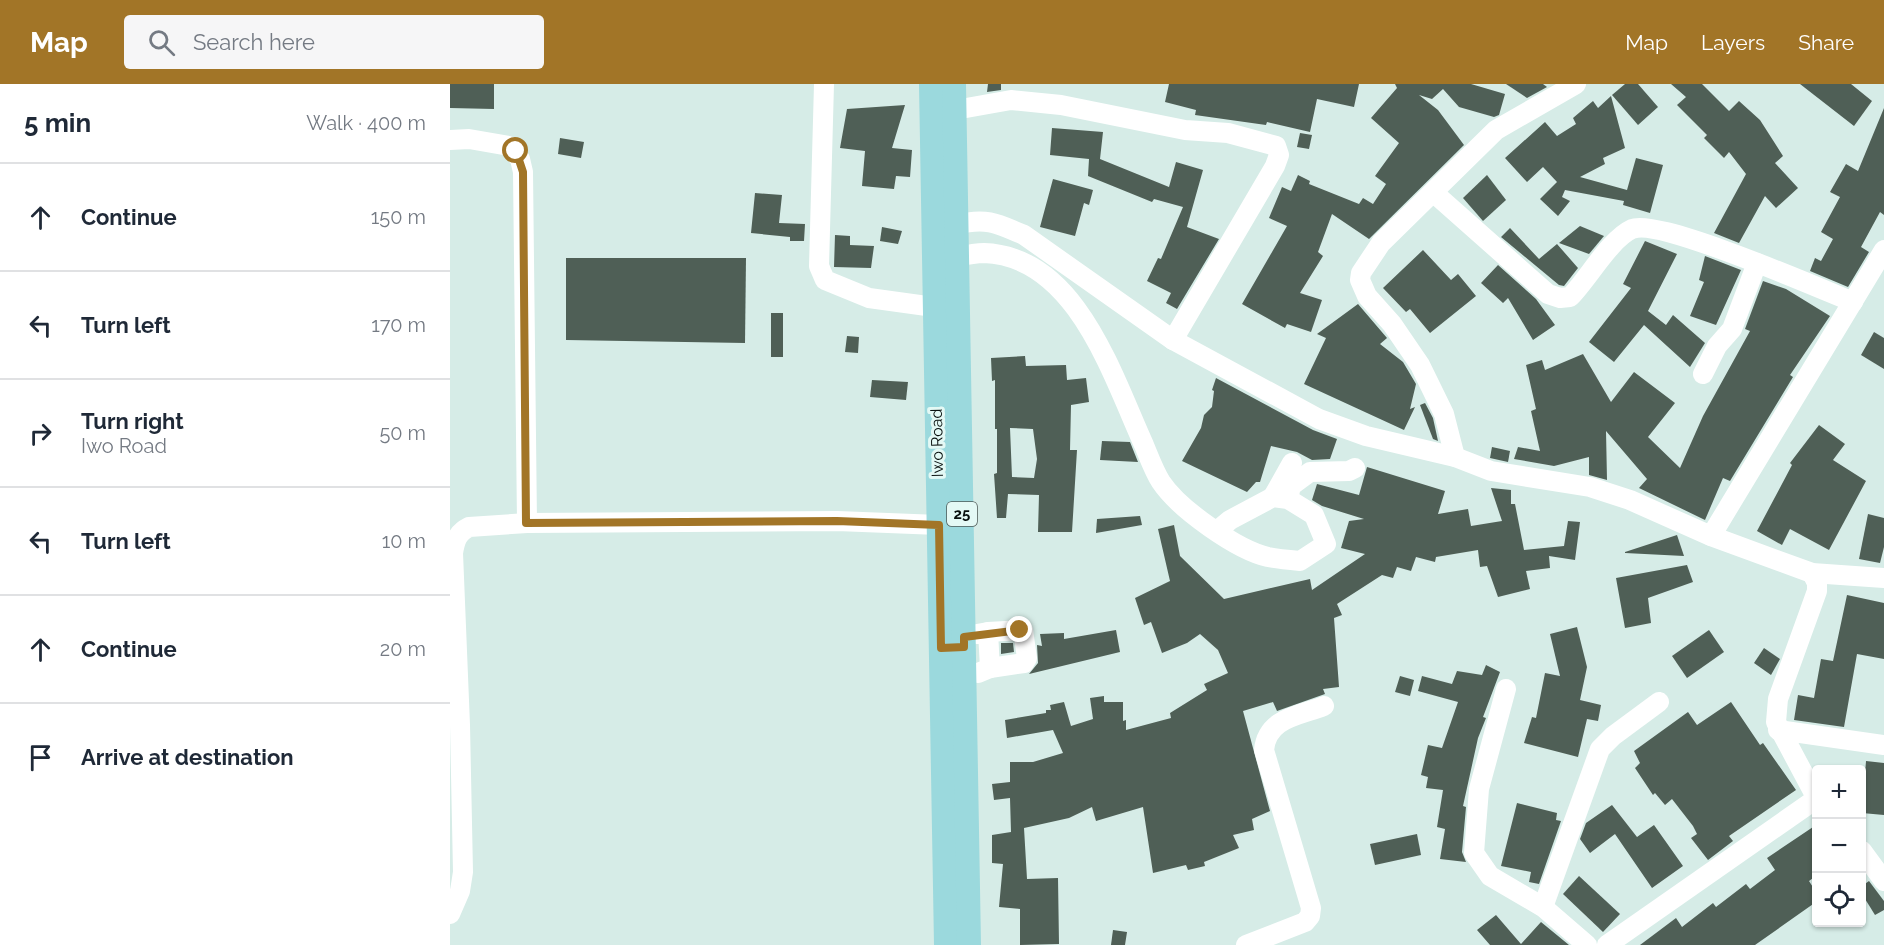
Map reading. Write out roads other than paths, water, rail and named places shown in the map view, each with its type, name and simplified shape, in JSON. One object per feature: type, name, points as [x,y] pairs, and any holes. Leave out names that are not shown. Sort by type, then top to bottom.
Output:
[{"type":"main road","name":"Iwo Road","points":[[931,84],[939,525],[956,644],[965,679],[969,945]]},
{"type":"main road","name":"Iwo Road","points":[[946,945],[956,644],[957,257],[954,84]]},
{"type":"street","points":[[824,84],[819,266],[825,280],[869,298],[934,307]]},
{"type":"street","points":[[1455,457],[1443,414],[1420,365],[1392,324],[1367,296],[1360,280],[1363,266],[1375,249],[1434,193],[1470,153],[1496,130],[1576,84]]},
{"type":"street","points":[[955,110],[1011,100],[1060,105],[1185,130],[1228,133],[1276,146],[1279,155],[1275,166],[1173,340]]},
{"type":"street","points":[[450,140],[469,139],[509,146],[520,159],[523,172],[526,523]]},
{"type":"street","points":[[1434,193],[1536,284],[1548,294],[1560,298],[1570,297],[1621,236],[1641,227],[1660,230],[1757,263],[1853,302]]},
{"type":"street","points":[[956,225],[977,219],[998,223],[1023,236],[1173,340],[1319,419],[1366,436],[1455,457],[1491,471],[1590,487],[1630,500],[1711,536],[1812,573],[1884,578]]},
{"type":"street","points":[[1711,536],[1884,249]]},
{"type":"street","points":[[957,257],[984,253],[1017,259],[1036,268],[1058,285],[1085,319],[1161,482],[1186,508],[1240,546],[1267,557],[1300,561],[1326,544],[1314,515],[1281,498]]},
{"type":"street","points":[[1703,374],[1717,346],[1732,328],[1757,263]]},
{"type":"street","points":[[1281,498],[1292,463]]},
{"type":"street","points":[[1218,530],[1230,520],[1281,498],[1290,486],[1310,472],[1349,471],[1355,468]]},
{"type":"street","points":[[450,914],[460,891],[463,872],[454,543],[457,536],[469,527],[526,523],[837,521],[939,525]]},
{"type":"street","points":[[1812,573],[1817,583],[1817,591],[1778,699],[1778,730],[1812,791]]},
{"type":"street","points":[[956,644],[988,632],[1023,630],[1027,657],[1024,663],[990,668],[965,679]]},
{"type":"street","points":[[988,632],[990,668]]},
{"type":"street","points":[[1506,690],[1479,789],[1474,853],[1490,876],[1543,907],[1587,945]]},
{"type":"street","points":[[1543,907],[1600,749],[1612,736],[1659,702]]},
{"type":"street","points":[[1246,945],[1305,922],[1310,916],[1311,908],[1264,750],[1265,736],[1274,724],[1324,706]]},
{"type":"street","points":[[1778,730],[1884,745]]},
{"type":"street","points":[[1606,945],[1812,801]]},
{"type":"street","points":[[1866,856],[1884,881]]}]
